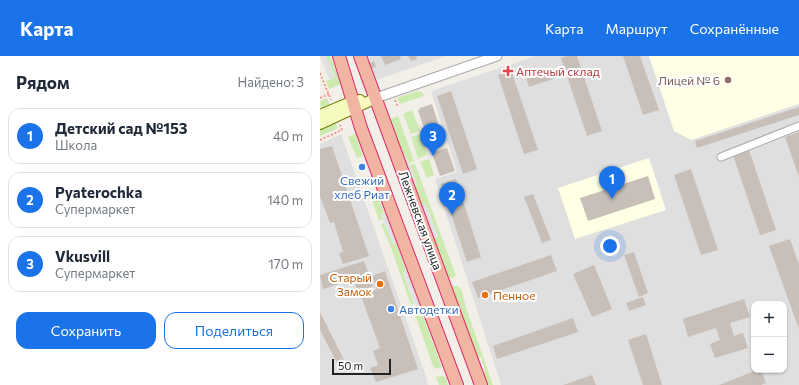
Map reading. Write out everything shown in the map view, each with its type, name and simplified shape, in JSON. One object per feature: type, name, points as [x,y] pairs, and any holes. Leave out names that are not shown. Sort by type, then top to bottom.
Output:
[{"type":"highway","name":"Лежневская улица","points":[[339,56],[355,105],[457,385]]},
{"type":"highway","name":"Лежневская улица","points":[[360,56],[481,385]]},
{"type":"main road","points":[[320,115],[376,98]]},
{"type":"main road","points":[[320,124],[355,105]]},
{"type":"street","points":[[376,98],[497,56]]},
{"type":"street","points":[[721,157],[799,126]]},
{"type":"path","points":[[320,73],[332,104]]},
{"type":"path","points":[[320,98],[329,94]]},
{"type":"path","points":[[394,97],[398,107]]},
{"type":"path","points":[[320,140],[342,130]]},
{"type":"shaded area","points":[[320,56],[326,56],[335,77],[329,79]]},
{"type":"shaded area","points":[[364,56],[446,56],[373,81]]},
{"type":"shaded area","points":[[536,56],[799,56],[799,385],[501,385],[435,179],[457,172],[431,91]]},
{"type":"shaded area","name":"Лицей № 6","points":[[649,56],[799,56],[799,104],[691,140],[674,131]]},
{"type":"shaded area","points":[[341,134],[428,385],[320,385],[320,144]]},
{"type":"shaded area","points":[[400,153],[405,154],[417,184],[414,190]]},
{"type":"shaded area","points":[[649,158],[666,210],[575,239],[558,188]]},
{"type":"shaded area","points":[[426,204],[438,237],[432,239],[420,206]]},
{"type":"shaded area","points":[[386,212],[397,242],[393,244],[381,215]]},
{"type":"shaded area","points":[[408,270],[423,311],[417,310],[403,273]]},
{"type":"green space","points":[[326,56],[330,56],[341,84],[329,89],[326,81],[335,77]]},
{"type":"green space","points":[[417,91],[422,92],[424,96],[400,104],[397,98]]},
{"type":"green space","points":[[327,98],[330,105],[321,110],[320,101]]},
{"type":"green space","points":[[412,110],[420,131],[411,134],[403,114]]},
{"type":"green space","points":[[398,116],[414,161],[409,163],[405,154],[399,153],[388,120]]},
{"type":"green space","points":[[335,122],[338,128],[320,136],[320,129]]},
{"type":"green space","points":[[355,134],[363,156],[357,158],[348,137]]},
{"type":"green space","points":[[420,134],[427,155],[418,159],[411,137]]},
{"type":"green space","points":[[429,159],[434,175],[427,178],[420,162]]},
{"type":"green space","points":[[415,164],[456,276],[447,280],[432,239],[438,237],[426,204],[420,206],[414,190],[416,184],[410,165]]},
{"type":"green space","points":[[376,194],[384,212],[381,215],[383,219],[379,221],[371,196]]},
{"type":"green space","points":[[384,223],[393,244],[396,243],[406,271],[403,273],[414,304],[411,305],[381,224]]},
{"type":"green space","points":[[453,286],[458,286],[462,291],[466,308],[493,385],[486,385],[482,375],[485,371],[481,357],[476,358],[451,288]]},
{"type":"green space","points":[[417,310],[421,311],[442,367],[436,369],[433,366],[414,312]]},
{"type":"green space","points":[[436,377],[446,377],[448,385],[439,385]]},
{"type":"building","points":[[381,56],[400,56],[401,59],[385,65]]},
{"type":"building","points":[[408,56],[416,56],[417,59],[411,61]]},
{"type":"building","points":[[577,56],[602,131],[587,136],[561,58]]},
{"type":"building","points":[[623,56],[640,56],[659,110],[643,115]]},
{"type":"building","points":[[374,61],[376,67],[372,68],[370,63]]},
{"type":"building","points":[[549,69],[553,79],[529,87],[526,77]]},
{"type":"building","points":[[511,70],[538,150],[524,154],[498,75]]},
{"type":"building","points":[[451,91],[477,169],[463,174],[437,96]]},
{"type":"building","points":[[432,104],[439,126],[425,130],[418,111],[420,108]]},
{"type":"building","points":[[799,107],[799,115],[697,148],[695,141]]},
{"type":"building","points":[[799,132],[799,177],[785,137]]},
{"type":"building","points":[[332,146],[369,256],[343,264],[339,253],[343,252],[334,222],[330,223],[320,196],[320,149]]},
{"type":"building","points":[[447,148],[455,171],[440,176],[432,153]]},
{"type":"building","points":[[749,150],[776,230],[760,235],[733,155]]},
{"type":"building","name":"Свежий хлеб Риат","points":[[363,164],[366,170],[362,171],[359,165]]},
{"type":"building","points":[[691,169],[718,250],[701,255],[674,175]]},
{"type":"building","points":[[648,176],[655,199],[588,221],[580,198]]},
{"type":"building","points":[[456,179],[481,257],[467,262],[441,184]]},
{"type":"building","points":[[533,194],[551,240],[542,243],[524,197]]},
{"type":"building","points":[[790,239],[799,265],[799,329],[769,246]]},
{"type":"building","points":[[634,252],[648,293],[639,297],[624,255]]},
{"type":"building","points":[[551,255],[557,271],[478,298],[472,282]]},
{"type":"building","points":[[364,261],[373,286],[358,292],[353,279],[323,289],[320,275]]},
{"type":"building","points":[[594,265],[612,309],[592,317],[573,274]]},
{"type":"building","points":[[385,271],[418,369],[376,382],[370,368],[378,365],[373,351],[380,348],[361,296],[377,289],[372,276]]},
{"type":"building","points":[[643,297],[646,305],[629,311],[626,303]]},
{"type":"building","points":[[744,299],[750,317],[730,323],[734,336],[743,333],[748,348],[715,358],[710,344],[720,340],[716,328],[688,337],[683,319]]},
{"type":"building","points":[[320,312],[344,360],[337,363],[320,330]]},
{"type":"building","points":[[573,318],[578,332],[497,359],[493,346]]},
{"type":"building","points":[[646,334],[662,385],[643,385],[628,340]]},
{"type":"building","points":[[751,372],[762,373],[766,383],[761,385],[719,385]]},
{"type":"building","points":[[592,375],[596,385],[563,385]]},
{"type":"place","name":"Аптечый склад","points":[[508,71]]},
{"type":"place","name":"Лицей № 6","points":[[728,80]]},
{"type":"place","name":"Vkusvill","points":[[433,156]]},
{"type":"place","name":"Свежий хлеб Риат","points":[[362,167]]},
{"type":"place","name":"Детский сад №153","points":[[612,199]]},
{"type":"place","name":"Pyaterochka","points":[[452,215]]},
{"type":"place","name":"Старый Замок","points":[[380,284]]},
{"type":"place","name":"Пенное","points":[[485,295]]},
{"type":"place","name":"Автодетки","points":[[391,309]]}]
